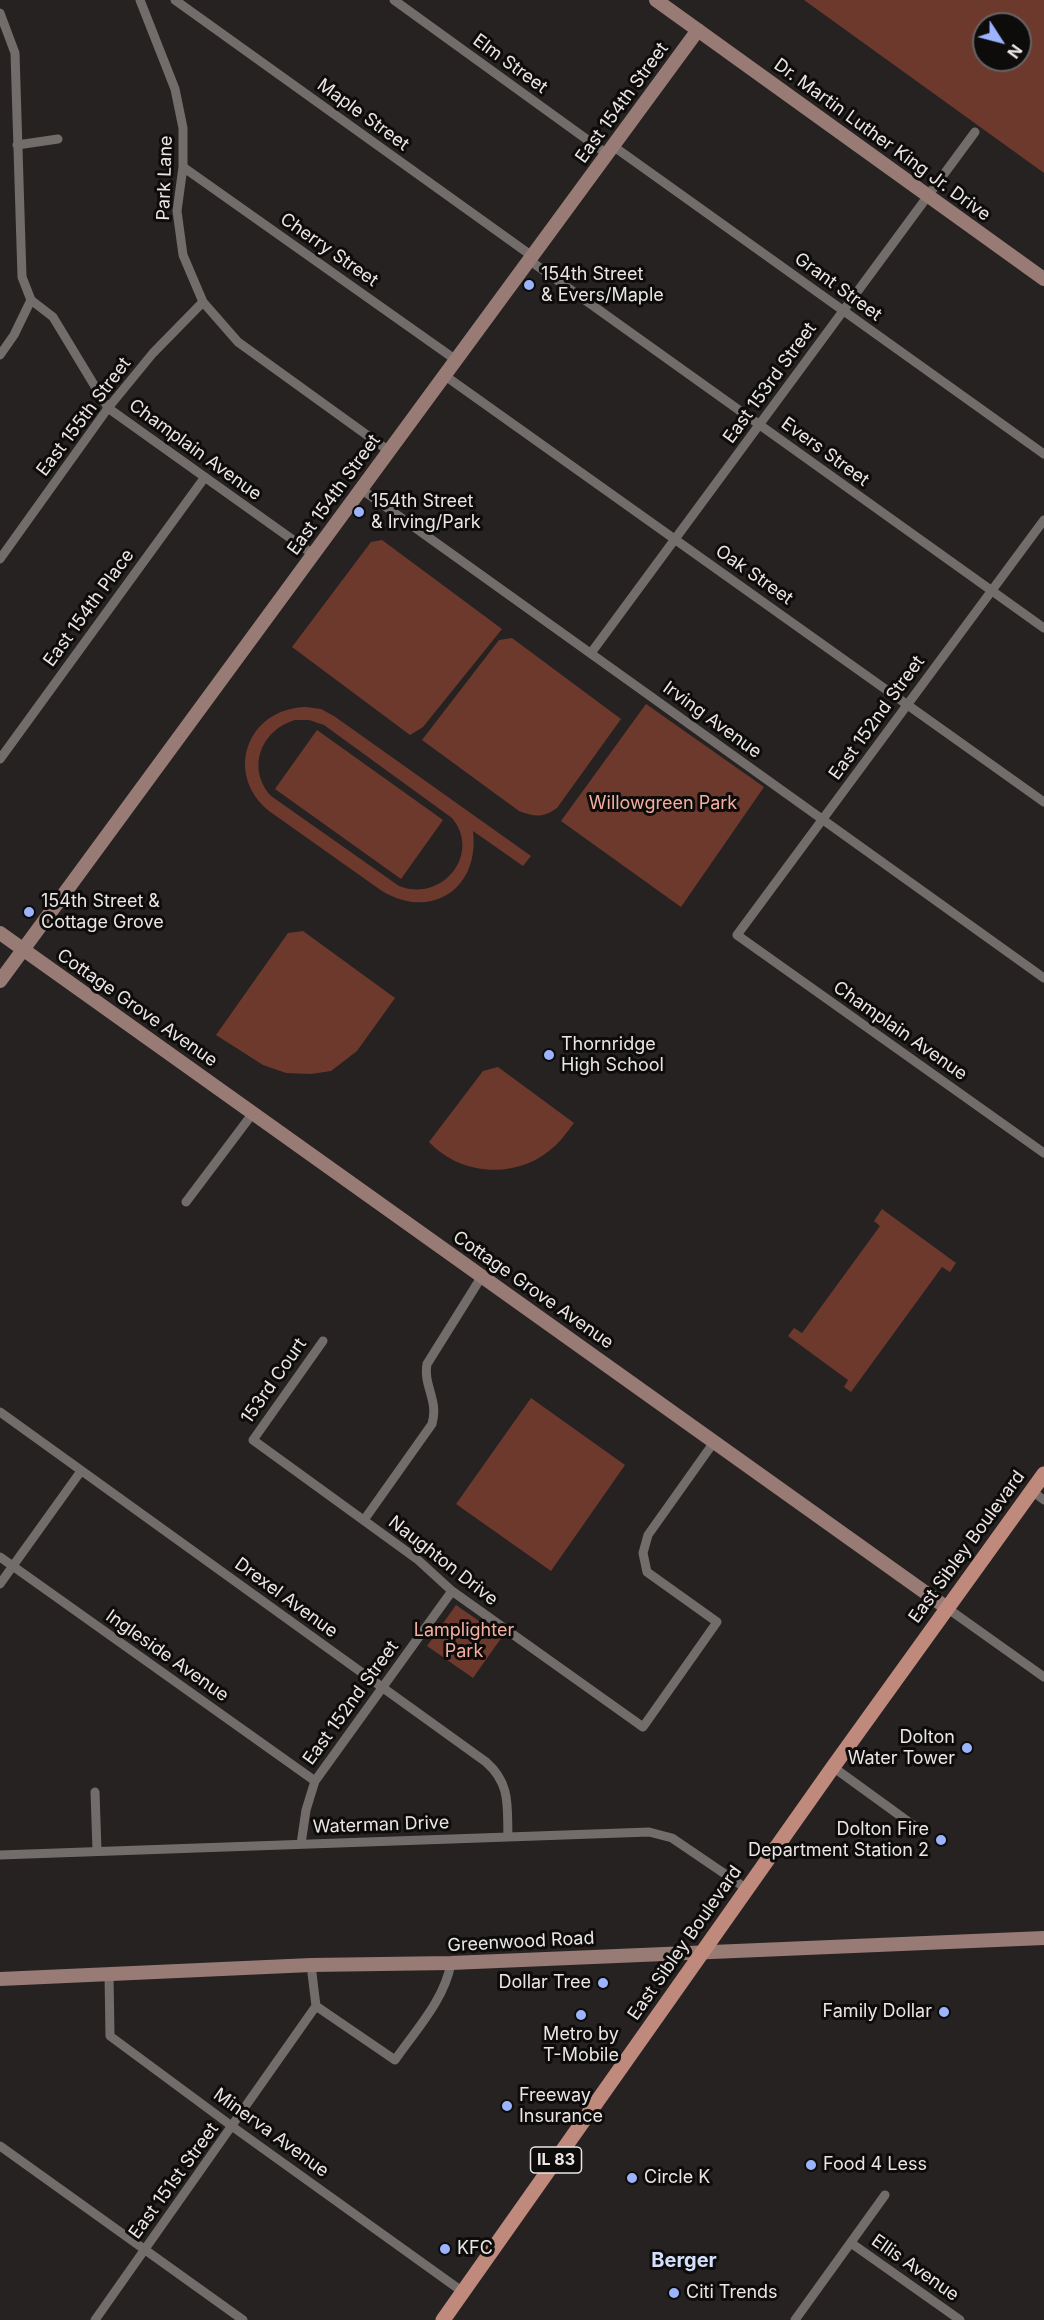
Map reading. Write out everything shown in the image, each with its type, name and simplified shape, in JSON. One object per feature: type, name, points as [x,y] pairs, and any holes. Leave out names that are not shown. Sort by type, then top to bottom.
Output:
[{"type":"main road","name":"East Sibley Boulevard","points":[[443,2320],[947,1608],[1038,1495],[1044,1474]]},
{"type":"street","name":"Park Lane","points":[[140,0],[175,89],[183,128],[183,167],[177,211],[183,255],[203,302],[238,342],[389,451]]},
{"type":"street","name":"Maple Street","points":[[175,0],[531,258]]},
{"type":"street","name":"Elm Street","points":[[394,0],[610,150]]},
{"type":"street","name":"Dr. Martin Luther King Jr. Drive","points":[[656,0],[1044,279]]},
{"type":"street","points":[[0,13],[15,53],[22,277],[31,300],[14,335],[0,354]]},
{"type":"street","name":"East 154th Street","points":[[0,981],[698,30]]},
{"type":"street","name":"East 153rd Street","points":[[591,654],[975,132]]},
{"type":"street","points":[[17,145],[58,139]]},
{"type":"street","name":"Grant Street","points":[[610,150],[843,311],[1044,454]]},
{"type":"street","name":"Cherry Street","points":[[183,167],[456,360]]},
{"type":"street","name":"Evers Street","points":[[531,258],[759,425],[1044,628]]},
{"type":"street","name":"Champlain Avenue","points":[[31,300],[53,317],[108,408],[314,555]]},
{"type":"street","name":"East 155th Street","points":[[0,558],[108,408],[153,353],[203,302]]},
{"type":"street","name":"Oak Street","points":[[444,375],[1044,802]]},
{"type":"street","name":"East 154th Place","points":[[0,759],[205,477]]},
{"type":"street","name":"Irving Avenue","points":[[361,489],[1044,978]]},
{"type":"street","name":"East 152nd Street","points":[[737,935],[1044,520]]},
{"type":"street","name":"Cottage Grove Avenue","points":[[0,933],[1044,1677]]},
{"type":"street","name":"Champlain Avenue","points":[[737,935],[1044,1153]]},
{"type":"street","points":[[186,1202],[253,1113]]},
{"type":"street","points":[[364,1520],[432,1424],[435,1403],[425,1374],[427,1364],[482,1276]]},
{"type":"street","name":"153rd Court","points":[[253,1440],[323,1341]]},
{"type":"street","name":"Drexel Avenue","points":[[0,1412],[496,1770],[507,1793],[508,1837]]},
{"type":"street","name":"Naughton Drive","points":[[253,1440],[417,1559],[452,1591],[643,1727],[717,1622],[647,1572],[643,1553],[648,1535],[714,1442]]},
{"type":"street","points":[[0,1584],[81,1471]]},
{"type":"street","name":"Ingleside Avenue","points":[[0,1557],[315,1781]]},
{"type":"street","name":"East 152nd Street","points":[[301,1845],[306,1810],[315,1781],[452,1591]]},
{"type":"street","points":[[833,1767],[917,1828]]},
{"type":"street","points":[[95,1792],[97,1850]]},
{"type":"street","name":"Waterman Drive","points":[[0,1855],[649,1832],[672,1839],[747,1889]]},
{"type":"street","name":"Greenwood Road","points":[[0,1979],[1044,1938]]},
{"type":"street","points":[[311,1965],[316,2006],[395,2060],[438,1997],[448,1978],[451,1963]]},
{"type":"street","name":"Minerva Avenue","points":[[109,1974],[110,2036],[463,2292]]},
{"type":"street","name":"East 151st Street","points":[[95,2320],[316,2006]]},
{"type":"street","points":[[0,2146],[243,2320]]},
{"type":"street","points":[[795,2320],[885,2195]]},
{"type":"street","name":"Ellis Avenue","points":[[851,2243],[960,2320]]},
{"type":"green space","points":[[804,0],[1044,0],[1044,173]]},
{"type":"green space","points":[[382,540],[502,629],[423,727],[410,735],[292,647],[371,542]]},
{"type":"green space","points":[[512,638],[621,719],[557,808],[543,815],[519,811],[422,740],[499,640]]},
{"type":"green space","name":"Willowgreen Park","points":[[646,704],[764,787],[681,907],[561,821]]},
{"type":"green space","points":[[306,707],[321,709],[334,716],[531,856],[523,866],[473,831],[473,851],[469,869],[449,894],[435,900],[418,902],[401,899],[382,891],[269,811],[255,796],[247,779],[245,762],[249,745],[257,730],[269,718],[286,710]],"holes":[[[295,720],[309,720],[324,725],[452,818],[460,832],[462,846],[460,860],[453,872],[443,881],[430,888],[415,889],[399,886],[271,796],[259,774],[261,751],[273,732],[283,725]]]},
{"type":"green space","points":[[317,730],[443,820],[401,879],[275,789]]},
{"type":"green space","points":[[303,931],[395,998],[357,1051],[331,1071],[311,1074],[286,1073],[263,1065],[216,1035],[288,933]]},
{"type":"green space","points":[[498,1067],[574,1123],[556,1145],[542,1156],[526,1164],[509,1169],[474,1168],[442,1154],[429,1142],[483,1071]]},
{"type":"green space","points":[[882,1209],[956,1263],[950,1272],[942,1267],[851,1392],[844,1387],[848,1380],[788,1336],[794,1328],[802,1333],[880,1226],[874,1221]]},
{"type":"green space","points":[[531,1398],[625,1465],[551,1571],[456,1504]]},
{"type":"green space","name":"Lamplighter Park","points":[[456,1605],[502,1637],[473,1678],[427,1646]]},
{"type":"place","name":"154th Street & Evers/Maple","points":[[529,285]]},
{"type":"place","name":"154th Street & Irving/Park","points":[[359,512]]},
{"type":"place","name":"154th Street & Cottage Grove","points":[[29,912]]},
{"type":"place","name":"Thornridge High School","points":[[549,1055]]},
{"type":"place","name":"Dolton Water Tower","points":[[967,1748]]},
{"type":"place","name":"Dolton Fire Department Station 2","points":[[941,1840]]},
{"type":"place","name":"Dollar Tree","points":[[603,1983]]},
{"type":"place","name":"Family Dollar","points":[[944,2012]]},
{"type":"place","name":"Metro by T-Mobile","points":[[581,2015]]},
{"type":"place","name":"Freeway Insurance","points":[[507,2106]]},
{"type":"place","name":"Food 4 Less","points":[[811,2165]]},
{"type":"place","name":"Circle K","points":[[632,2178]]},
{"type":"place","name":"KFC","points":[[445,2249]]},
{"type":"place","name":"Citi Trends","points":[[674,2293]]},
{"type":"district","name":"Berger","points":[[684,2261]]}]
